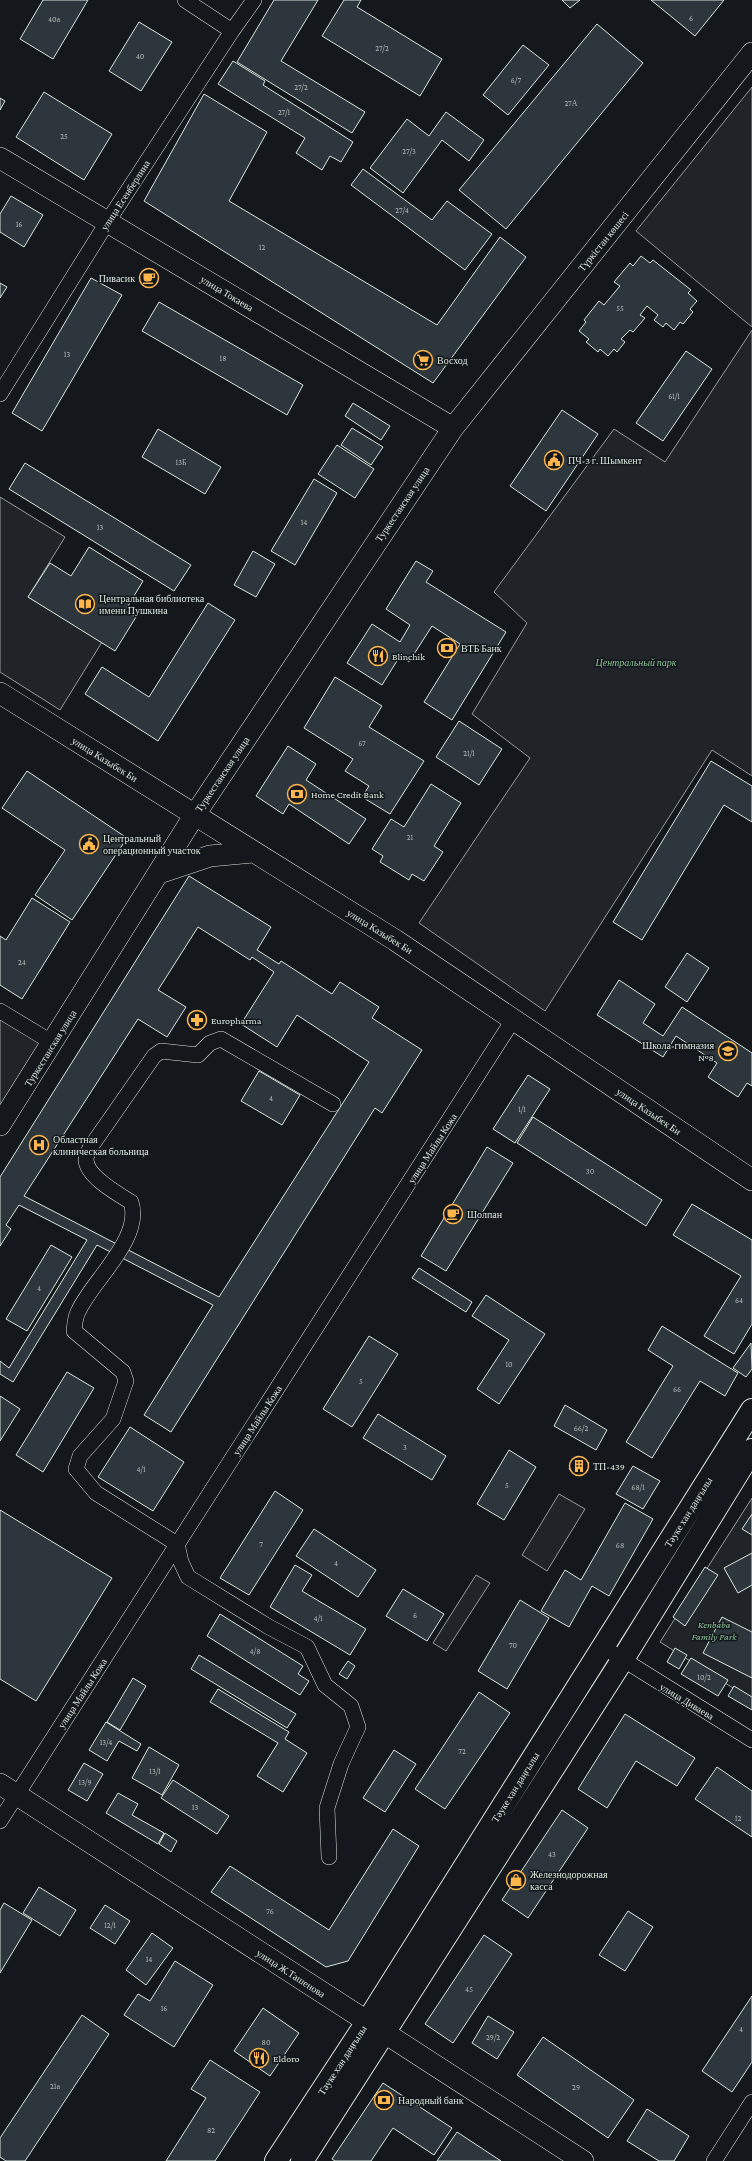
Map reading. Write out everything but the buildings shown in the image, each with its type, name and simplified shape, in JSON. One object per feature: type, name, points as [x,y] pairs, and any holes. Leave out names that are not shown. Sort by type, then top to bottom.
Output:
[{"type":"main road","name":"Түркістан көшесі","points":[[454,428],[752,53]]},
{"type":"main road","name":"улица Токаева","points":[[0,158],[454,428]]},
{"type":"main road","name":"Туркестанская улица","points":[[0,1125],[53,1043],[194,816],[454,428]]},
{"type":"main road","name":"улица Казыбек Би","points":[[0,693],[194,816],[395,940],[752,1180]]},
{"type":"main road","points":[[159,873],[210,856],[253,852]]},
{"type":"main road","name":"Тәуке хан даңғылы","points":[[276,2161],[367,2022],[752,1410]]},
{"type":"main road","points":[[302,2161],[385,2034],[623,1660],[752,1450]]},
{"type":"main road","name":"улица Ж.Ташенова","points":[[8,1789],[583,2161]]},
{"type":"street","points":[[185,0],[232,31]]},
{"type":"street","name":"улица Есенберлина","points":[[0,394],[108,221],[232,31],[254,0]]},
{"type":"street","points":[[0,1010],[53,1043]]},
{"type":"street","name":"улица Майлы Кожа","points":[[0,1820],[8,1789],[177,1544],[513,1020]]},
{"type":"street","points":[[329,1857],[327,1808],[341,1764],[358,1728],[351,1706],[324,1685],[307,1647],[262,1623],[188,1577],[181,1562],[177,1544],[96,1493],[76,1469],[80,1456],[113,1419],[126,1381],[123,1372],[74,1331],[75,1320],[82,1303],[112,1263],[133,1220],[131,1202],[108,1188],[93,1173],[87,1165],[86,1157],[90,1148],[108,1125],[135,1082],[154,1056],[161,1051],[198,1055],[210,1043],[222,1040],[334,1104]]},
{"type":"street","name":"улица Диваева","points":[[603,1647],[633,1668],[752,1740]]},
{"type":"street","points":[[714,2161],[752,2102]]},
{"type":"green space","points":[[752,87],[752,327],[636,231]]},
{"type":"green space","name":"Центральный парк","points":[[752,330],[752,776],[712,750],[545,1011],[419,923],[530,758],[472,714],[527,623],[494,592],[614,429],[665,462]]},
{"type":"green space","points":[[0,497],[65,537],[28,597],[102,642],[60,710],[0,672]]},
{"type":"green space","points":[[0,1016],[42,1043],[0,1108]]},
{"type":"green space","points":[[559,1494],[585,1509],[547,1571],[522,1555]]},
{"type":"green space","name":"Kenbaba Family Park","points":[[752,1498],[752,1700],[660,1642]]},
{"type":"green space","points":[[476,1575],[490,1583],[446,1651],[433,1643]]},
{"type":"place","name":"Пивасик","points":[[149,278]]},
{"type":"place","name":"Восход","points":[[423,360]]},
{"type":"place","name":"ПЧ-3 г. Шымкент","points":[[554,460]]},
{"type":"place","name":"Центральная библиотека имени Пушкина","points":[[85,604]]},
{"type":"place","name":"ВТБ Банк","points":[[447,648]]},
{"type":"place","name":"Blinchik","points":[[378,656]]},
{"type":"place","name":"Home Credit Bank","points":[[297,794]]},
{"type":"place","name":"Центральный операционный участок","points":[[89,844]]},
{"type":"place","name":"Europharma","points":[[197,1020]]},
{"type":"place","name":"Школа-гимназия №8","points":[[728,1051]]},
{"type":"place","name":"Областная клиническая больница","points":[[39,1145]]},
{"type":"place","name":"Шолпан","points":[[453,1214]]},
{"type":"place","name":"ТП-439","points":[[579,1466]]},
{"type":"place","name":"Железнодорожная касса","points":[[516,1880]]},
{"type":"place","name":"Eldoro","points":[[259,2058]]},
{"type":"place","name":"Народный банк","points":[[384,2100]]}]
